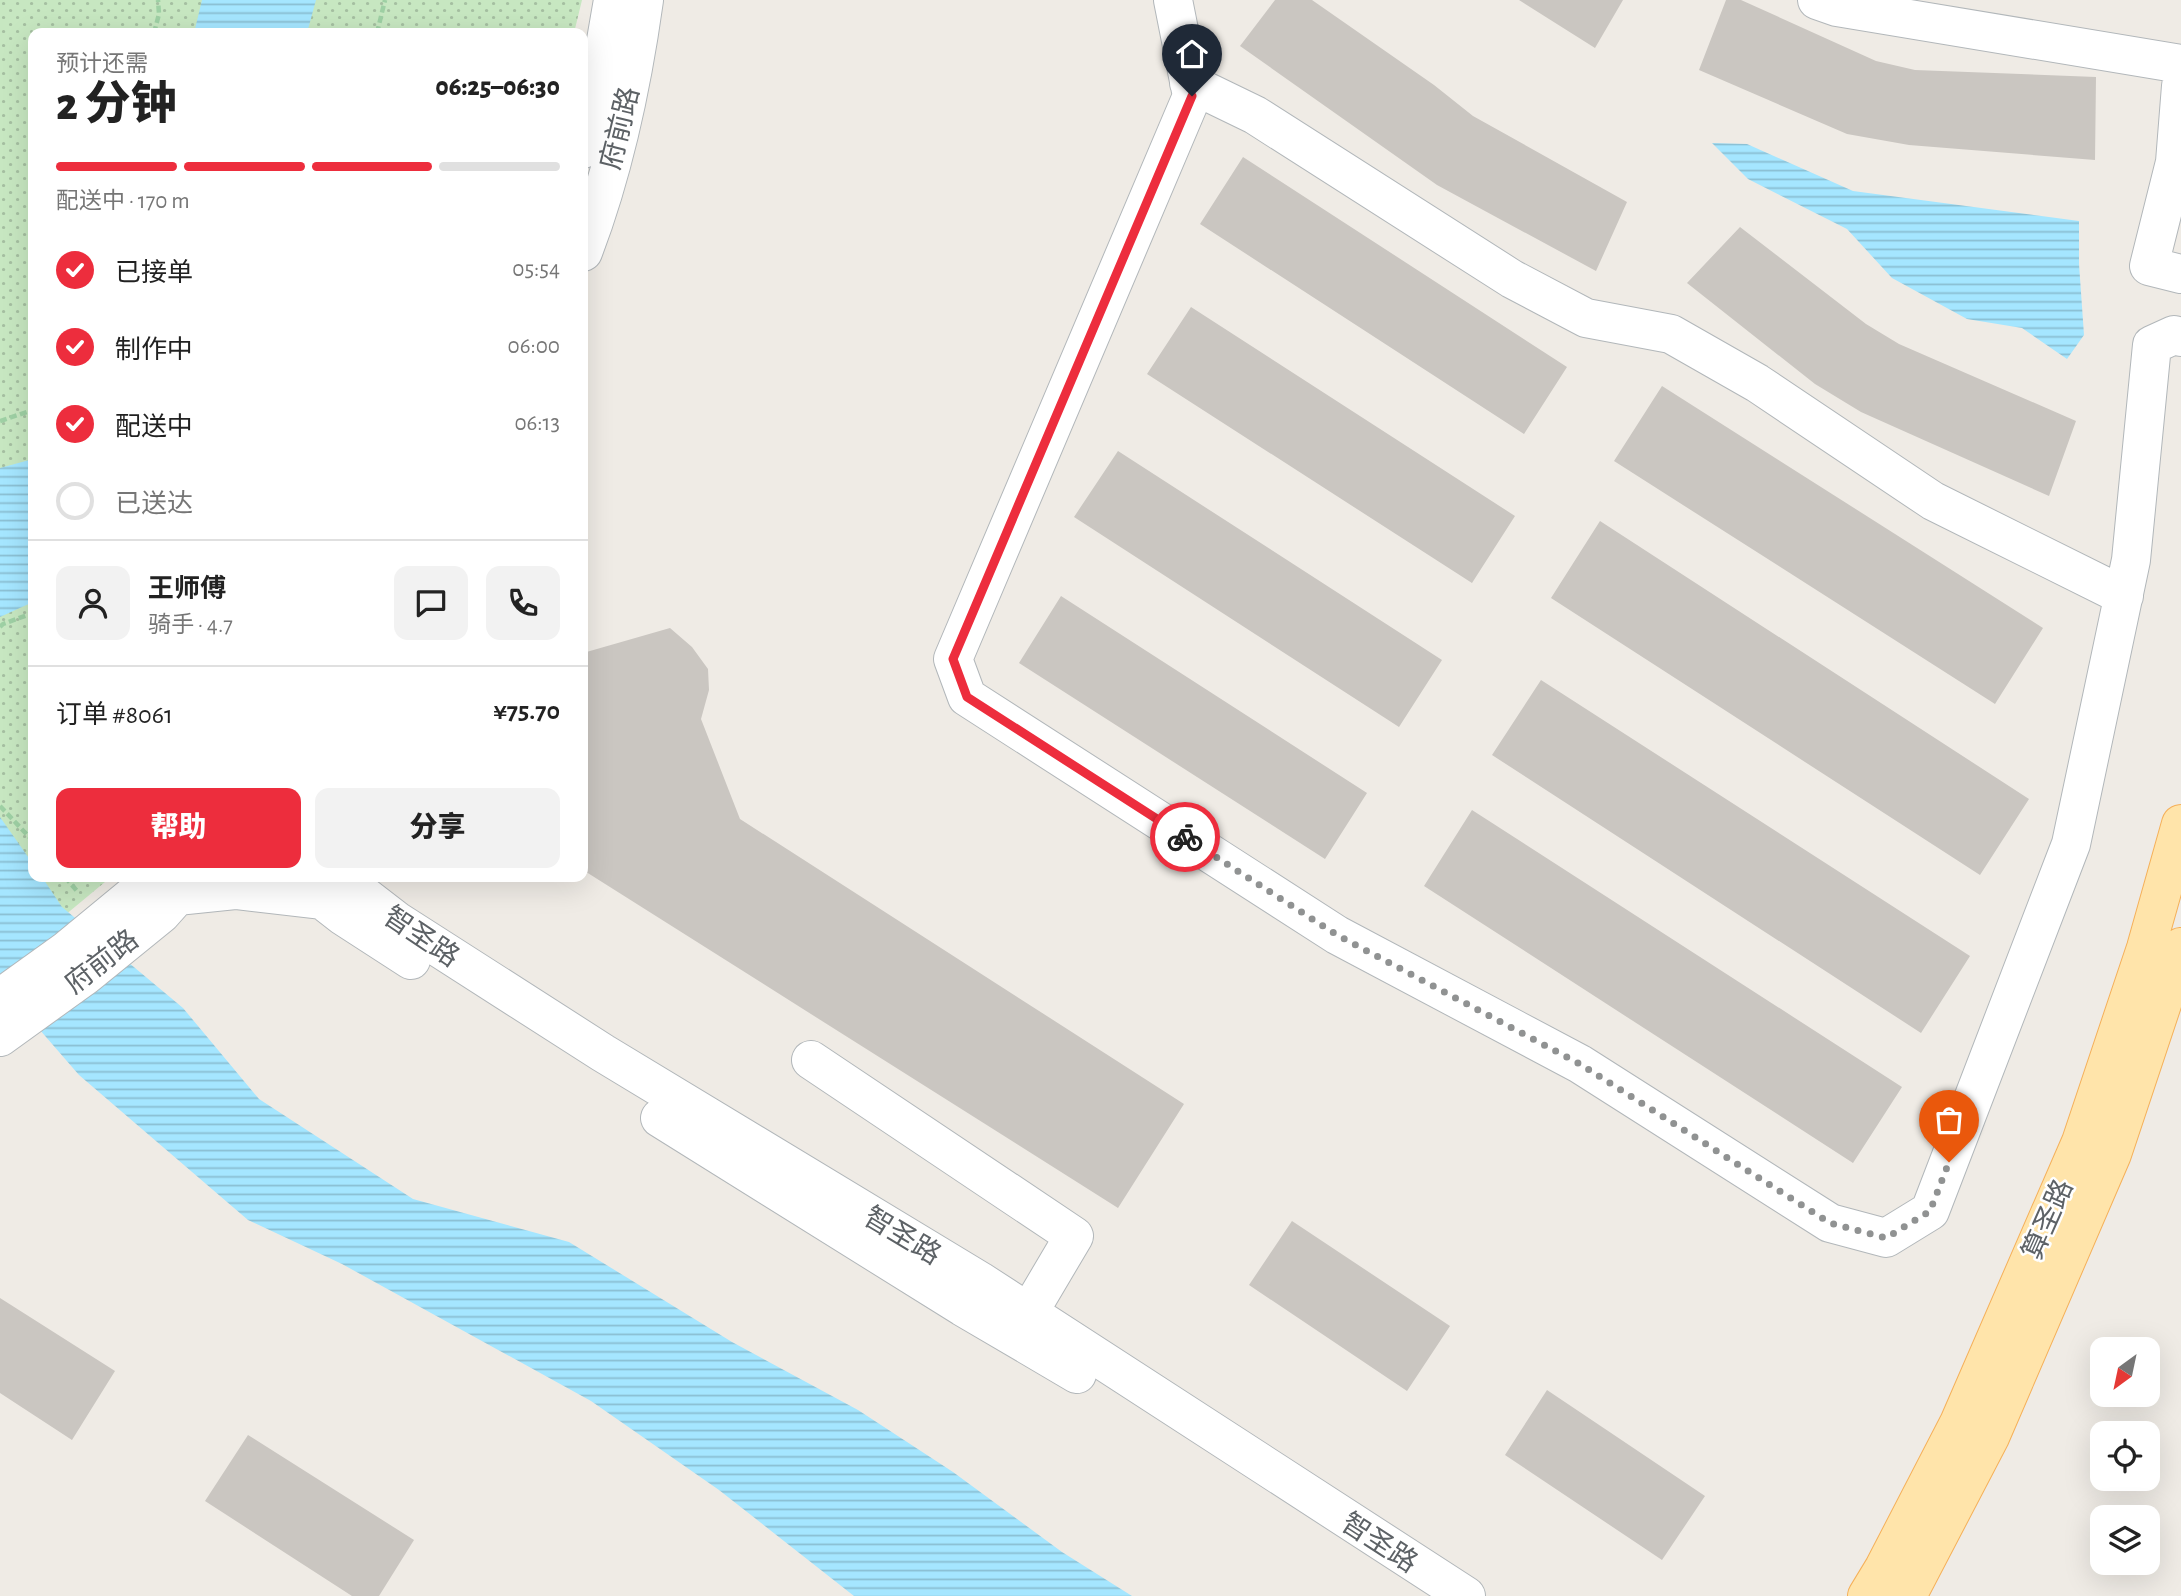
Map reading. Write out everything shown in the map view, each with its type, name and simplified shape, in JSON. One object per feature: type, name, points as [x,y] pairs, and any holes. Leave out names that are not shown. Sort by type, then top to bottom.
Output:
[{"type":"main road","name":"算圣路","points":[[1867,1596],[1959,1423],[2081,1142],[2146,948],[2181,824]]},
{"type":"main road","name":"算圣路","points":[[1907,1596],[1990,1437],[2112,1154],[2181,947]]},
{"type":"street","name":"府前路","points":[[588,131],[613,0]]},
{"type":"street","name":"府前路","points":[[588,239],[624,118],[645,0]]},
{"type":"street","points":[[1173,0],[1192,96],[953,659],[967,697],[1337,935],[1580,1064],[1830,1223],[1886,1238],[1930,1211],[2071,844],[2131,560],[2152,345],[2174,335],[2181,337]]},
{"type":"street","points":[[1817,0],[1837,7],[2181,64]]},
{"type":"street","points":[[1189,83],[1255,115],[1512,279],[1586,318],[1671,334],[1757,383],[1933,501],[2124,596]]},
{"type":"street","points":[[2181,86],[2175,162],[2149,266],[2181,274]]},
{"type":"street","points":[[374,882],[397,921]]},
{"type":"street","points":[[165,891],[235,890],[318,884]]},
{"type":"street","name":"智圣路","points":[[318,884],[397,921],[603,1053],[1029,1312],[1466,1596]]},
{"type":"street","name":"智圣路","points":[[318,884],[343,916],[625,1097],[963,1307],[1059,1362],[1417,1596]]},
{"type":"street","name":"府前路","points":[[0,998],[67,950],[165,891]]},
{"type":"street","name":"府前路","points":[[0,1037],[86,975],[165,891]]},
{"type":"street","points":[[811,1060],[1074,1236],[1029,1312]]},
{"type":"path","points":[[156,28],[158,0]]},
{"type":"path","points":[[378,28],[385,0]]},
{"type":"path","points":[[0,421],[28,412]]},
{"type":"path","points":[[0,627],[28,615]]},
{"type":"path","points":[[0,806],[28,836]]},
{"type":"path","points":[[69,882],[77,891]]},
{"type":"green space","points":[[0,0],[582,0],[575,28],[28,28],[28,882],[105,882],[0,969]]},
{"type":"water","points":[[202,0],[316,0],[308,28],[195,28]]},
{"type":"water","points":[[1712,143],[1747,144],[1853,191],[2079,221],[2084,335],[2067,359],[2022,328],[1967,319],[1892,278],[1847,229],[1748,179]]},
{"type":"water","points":[[28,460],[28,604],[0,617],[0,468]]},
{"type":"water","points":[[0,817],[28,857],[28,882],[45,882],[62,907],[183,1008],[259,1099],[413,1199],[569,1242],[732,1342],[858,1410],[953,1472],[1062,1552],[1132,1596],[854,1596],[719,1490],[591,1401],[342,1264],[248,1220],[79,1075],[0,984]]},
{"type":"building","points":[[1275,0],[1312,0],[1434,85],[1473,116],[1627,202],[1596,271],[1437,185],[1240,46]]},
{"type":"building","points":[[1519,0],[1623,0],[1595,48]]},
{"type":"building","points":[[1726,0],[1741,0],[1876,61],[1915,70],[2096,77],[2095,160],[1909,145],[1847,134],[1699,70]]},
{"type":"building","points":[[1243,157],[1567,367],[1524,434],[1200,224]]},
{"type":"building","points":[[1740,227],[1866,324],[1899,344],[2076,421],[2049,496],[1861,412],[1815,384],[1687,283]]},
{"type":"building","points":[[1191,307],[1515,516],[1472,583],[1147,374]]},
{"type":"building","points":[[1662,386],[2043,628],[1995,704],[1614,461]]},
{"type":"building","points":[[1118,451],[1442,660],[1399,727],[1074,517]]},
{"type":"building","points":[[1600,521],[2029,799],[1980,875],[1551,598]]},
{"type":"building","points":[[1061,596],[1367,793],[1325,859],[1019,663]]},
{"type":"building","points":[[670,628],[692,647],[708,669],[709,690],[701,719],[740,819],[1184,1104],[1118,1208],[588,873],[588,652]]},
{"type":"building","points":[[1541,680],[1970,956],[1921,1033],[1492,755]]},
{"type":"building","points":[[1472,810],[1902,1087],[1853,1163],[1424,886]]},
{"type":"building","points":[[1292,1221],[1450,1326],[1407,1391],[1249,1285]]},
{"type":"building","points":[[0,1298],[115,1371],[72,1440],[0,1393]]},
{"type":"building","points":[[1547,1390],[1705,1496],[1662,1560],[1505,1455]]},
{"type":"building","points":[[248,1435],[414,1540],[379,1596],[352,1596],[205,1501]]},
{"type":"way so far","points":[[1185,837],[1337,935],[1580,1064],[1830,1223],[1886,1238],[1930,1211],[1949,1162]]},
{"type":"route","points":[[1185,837],[967,697],[953,659],[1192,96]]}]
